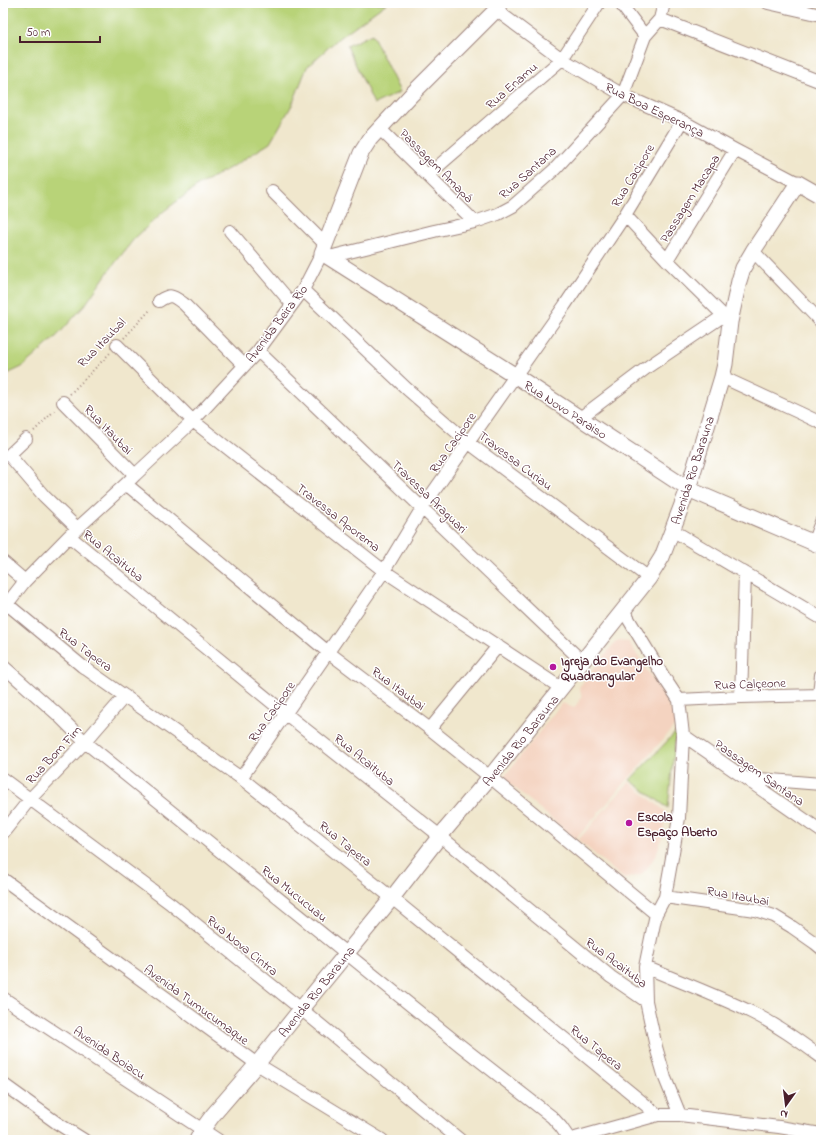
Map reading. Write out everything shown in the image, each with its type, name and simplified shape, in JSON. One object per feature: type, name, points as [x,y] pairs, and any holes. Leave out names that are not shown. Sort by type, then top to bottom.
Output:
[{"type":"street","name":"Rua Enamu","points":[[428,175],[562,59],[599,3]]},
{"type":"street","points":[[620,3],[645,36]]},
{"type":"street","name":"Rua Santana","points":[[325,251],[475,222],[498,214],[513,206],[555,169],[623,95],[645,36],[660,19],[664,3]]},
{"type":"street","points":[[768,3],[821,15]]},
{"type":"street","name":"Rua Boa Esperança","points":[[498,7],[562,59],[623,95],[682,120],[821,196]]},
{"type":"street","name":"Avenida Beira Rio","points":[[5,606],[25,581],[73,532],[193,421],[258,351],[302,290],[325,251],[360,153],[370,139],[412,94],[498,7]]},
{"type":"street","points":[[660,19],[821,82]]},
{"type":"street","name":"Rua Cacipore","points":[[241,778],[384,571],[422,508],[565,305],[625,215],[682,120]]},
{"type":"street","name":"Passagem Amapá","points":[[380,129],[475,222]]},
{"type":"street","name":"Passagem Macapa","points":[[667,260],[735,150]]},
{"type":"street","name":"Avenida Rio Barauna","points":[[200,1135],[213,1115],[257,1064],[300,1009],[392,898],[440,836],[649,578],[662,557],[688,489],[722,377],[725,364],[727,319],[743,268],[752,251],[798,183]]},
{"type":"street","points":[[272,190],[325,251]]},
{"type":"street","points":[[580,418],[648,366],[727,319],[667,260],[625,215]]},
{"type":"street","points":[[230,231],[292,304]]},
{"type":"street","name":"Rua Novo Paraiso","points":[[325,251],[688,489],[817,544]]},
{"type":"street","points":[[752,251],[821,322]]},
{"type":"street","name":"Travessa Curiau","points":[[302,290],[407,389],[469,443],[649,578]]},
{"type":"street","points":[[159,301],[167,296],[173,296],[184,304],[244,365]]},
{"type":"street","name":"Travessa Aporema","points":[[117,345],[193,421],[384,571],[561,688]]},
{"type":"street","name":"Travessa Araguari","points":[[258,351],[582,662]]},
{"type":"street","points":[[722,377],[821,423]]},
{"type":"street","name":"Rua Itaubai","points":[[63,402],[135,475]]},
{"type":"street","name":"Rua Acaituba","points":[[26,439],[9,455],[73,532],[286,714],[440,836],[611,977],[646,1001]]},
{"type":"street","name":"Rua Itaubai","points":[[126,484],[328,652],[490,776],[656,914]]},
{"type":"street","points":[[817,544],[821,522]]},
{"type":"street","points":[[672,530],[821,618]]},
{"type":"street","points":[[3,562],[25,581]]},
{"type":"street","points":[[741,697],[745,574]]},
{"type":"street","name":"Rua Tapera","points":[[5,606],[82,666],[241,778],[392,898],[658,1115]]},
{"type":"street","points":[[624,610],[679,700],[682,735],[679,818],[665,897],[656,914],[645,967],[646,1001],[656,1047],[665,1078],[680,1115]]},
{"type":"street","points":[[430,729],[498,646]]},
{"type":"street","name":"Rua Mucucuau","points":[[3,666],[57,714],[85,742],[552,1117],[561,1127],[569,1140]]},
{"type":"street","points":[[820,695],[821,675]]},
{"type":"street","name":"Rua Calçeone","points":[[679,700],[820,695]]},
{"type":"street","name":"Rua Bom Fim","points":[[3,833],[30,799],[85,742],[125,696]]},
{"type":"street","name":"Passagem Santana","points":[[682,735],[821,831]]},
{"type":"street","points":[[746,778],[821,784]]},
{"type":"street","name":"Rua Nova Cintra","points":[[3,779],[171,904],[460,1140]]},
{"type":"street","name":"Avenida Tumucumaque","points":[[3,879],[257,1064],[382,1140]]},
{"type":"street","name":"Rua Itaubai","points":[[665,897],[755,910],[774,916],[792,926],[821,948]]},
{"type":"street","name":"Rua Acaituba","points":[[645,967],[754,1014],[794,1038],[821,1057]]},
{"type":"street","name":"Avenida Boiacu","points":[[3,998],[200,1135],[218,1140]]},
{"type":"street","points":[[3,1084],[57,1123],[84,1140]]},
{"type":"street","points":[[569,1140],[658,1115],[680,1115],[779,1127],[806,1135],[821,1134]]},
{"type":"path","name":"Rua Itaubal","points":[[26,439],[159,301]]},
{"type":"shaded area","points":[[616,641],[629,642],[664,697],[677,723],[576,839],[503,778],[562,703],[574,708],[582,697],[579,687]]},
{"type":"shaded area","name":"Escola Espaço Aberto","points":[[629,782],[665,811],[663,835],[656,855],[646,870],[640,875],[624,879],[578,840]]},
{"type":"green space","points":[[3,3],[387,3],[340,37],[307,67],[292,105],[270,143],[199,185],[164,211],[134,239],[108,272],[85,305],[56,337],[22,367],[3,376]]},
{"type":"green space","points":[[372,34],[400,92],[374,104],[347,46]]},
{"type":"green space","points":[[676,732],[668,808],[630,780]]},
{"type":"place","name":"Igreja do Evangelho Quadrangular","points":[[553,667]]},
{"type":"place","name":"Escola Espaço Aberto","points":[[629,823]]}]
